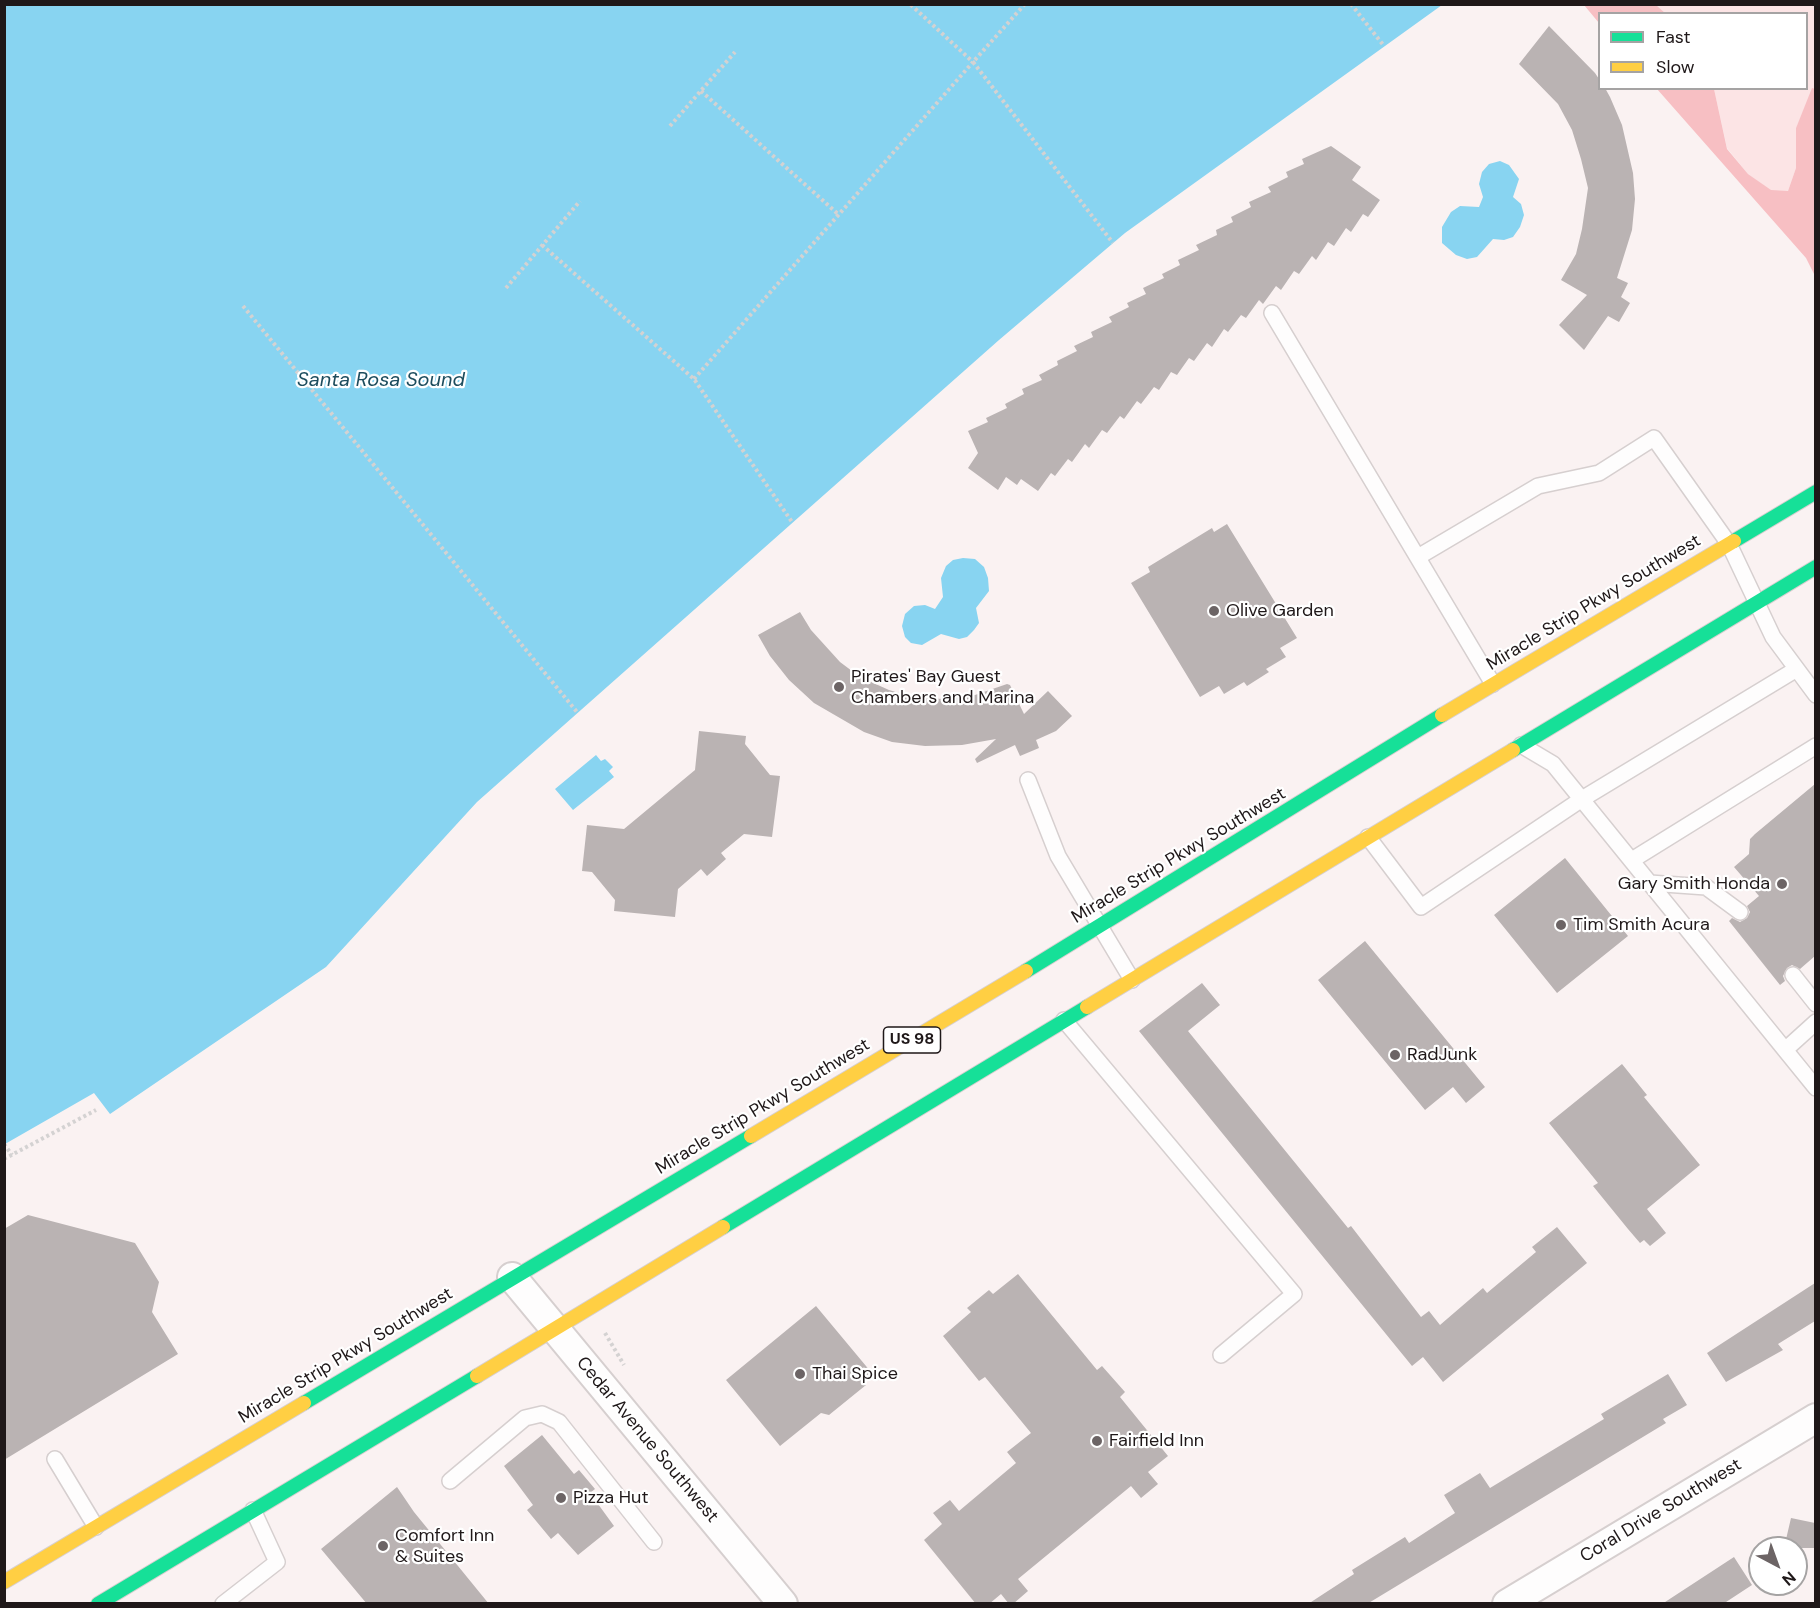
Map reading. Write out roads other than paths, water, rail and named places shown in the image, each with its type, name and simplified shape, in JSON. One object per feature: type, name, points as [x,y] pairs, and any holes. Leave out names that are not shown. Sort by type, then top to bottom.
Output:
[{"type":"highway","name":"Miracle Strip Pkwy Southwest","points":[[4,1582],[1099,926],[1493,684],[1815,492]]},
{"type":"highway","points":[[98,1604],[1815,567]]},
{"type":"street","name":"Cedar Avenue Southwest","points":[[512,1277],[783,1604]]},
{"type":"street","name":"Coral Drive Southwest","points":[[1507,1604],[1815,1418]]},
{"type":"lane","points":[[1272,313],[1493,684]]},
{"type":"lane","points":[[1418,557],[1538,486],[1599,473],[1654,438],[1729,544],[1759,602],[1773,637],[1815,695]]},
{"type":"lane","points":[[1368,837],[1420,907],[1582,799],[1795,670]]},
{"type":"lane","points":[[1521,745],[1554,764],[1815,1088]]},
{"type":"lane","points":[[1632,860],[1815,746]]},
{"type":"lane","points":[[1028,780],[1058,856],[1132,980]]},
{"type":"lane","points":[[1650,883],[1706,887],[1740,912]]},
{"type":"lane","points":[[1792,975],[1815,1004]]},
{"type":"lane","points":[[1064,1020],[1294,1294],[1221,1355]]},
{"type":"lane","points":[[1785,1050],[1815,1022]]},
{"type":"lane","points":[[450,1481],[525,1418],[542,1414],[559,1422],[654,1542]]},
{"type":"lane","points":[[55,1459],[96,1527]]},
{"type":"lane","points":[[224,1604],[277,1562],[253,1510]]},
{"type":"water","name":"Santa Rosa Sound","points":[[5,4],[1442,5],[1125,233],[999,340],[477,802],[326,967],[110,1114],[94,1093],[5,1144]]},
{"type":"water","points":[[1500,161],[1509,165],[1519,179],[1513,197],[1521,204],[1524,215],[1520,227],[1513,237],[1504,240],[1493,239],[1477,257],[1467,259],[1456,255],[1442,243],[1442,227],[1451,212],[1460,206],[1479,207],[1483,197],[1479,184],[1482,172],[1489,164]]},
{"type":"water","points":[[975,559],[984,567],[988,578],[989,591],[976,608],[979,623],[967,637],[959,639],[941,634],[922,645],[911,643],[905,637],[902,626],[905,614],[914,606],[925,605],[935,609],[943,597],[941,578],[946,566],[953,560]]},
{"type":"water","points":[[596,755],[601,761],[605,759],[613,767],[609,771],[614,777],[573,810],[555,789]]},
{"type":"place","name":"Olive Garden","points":[[1214,611]]},
{"type":"place","name":"Pirates' Bay Guest Chambers and Marina","points":[[839,687]]},
{"type":"place","name":"Gary Smith Honda","points":[[1782,884]]},
{"type":"place","name":"Tim Smith Acura","points":[[1561,925]]},
{"type":"place","name":"RadJunk","points":[[1395,1055]]},
{"type":"place","name":"Thai Spice","points":[[800,1374]]},
{"type":"place","name":"Fairfield Inn","points":[[1097,1441]]},
{"type":"place","name":"Pizza Hut","points":[[561,1498]]},
{"type":"place","name":"Comfort Inn & Suites","points":[[383,1546]]}]
